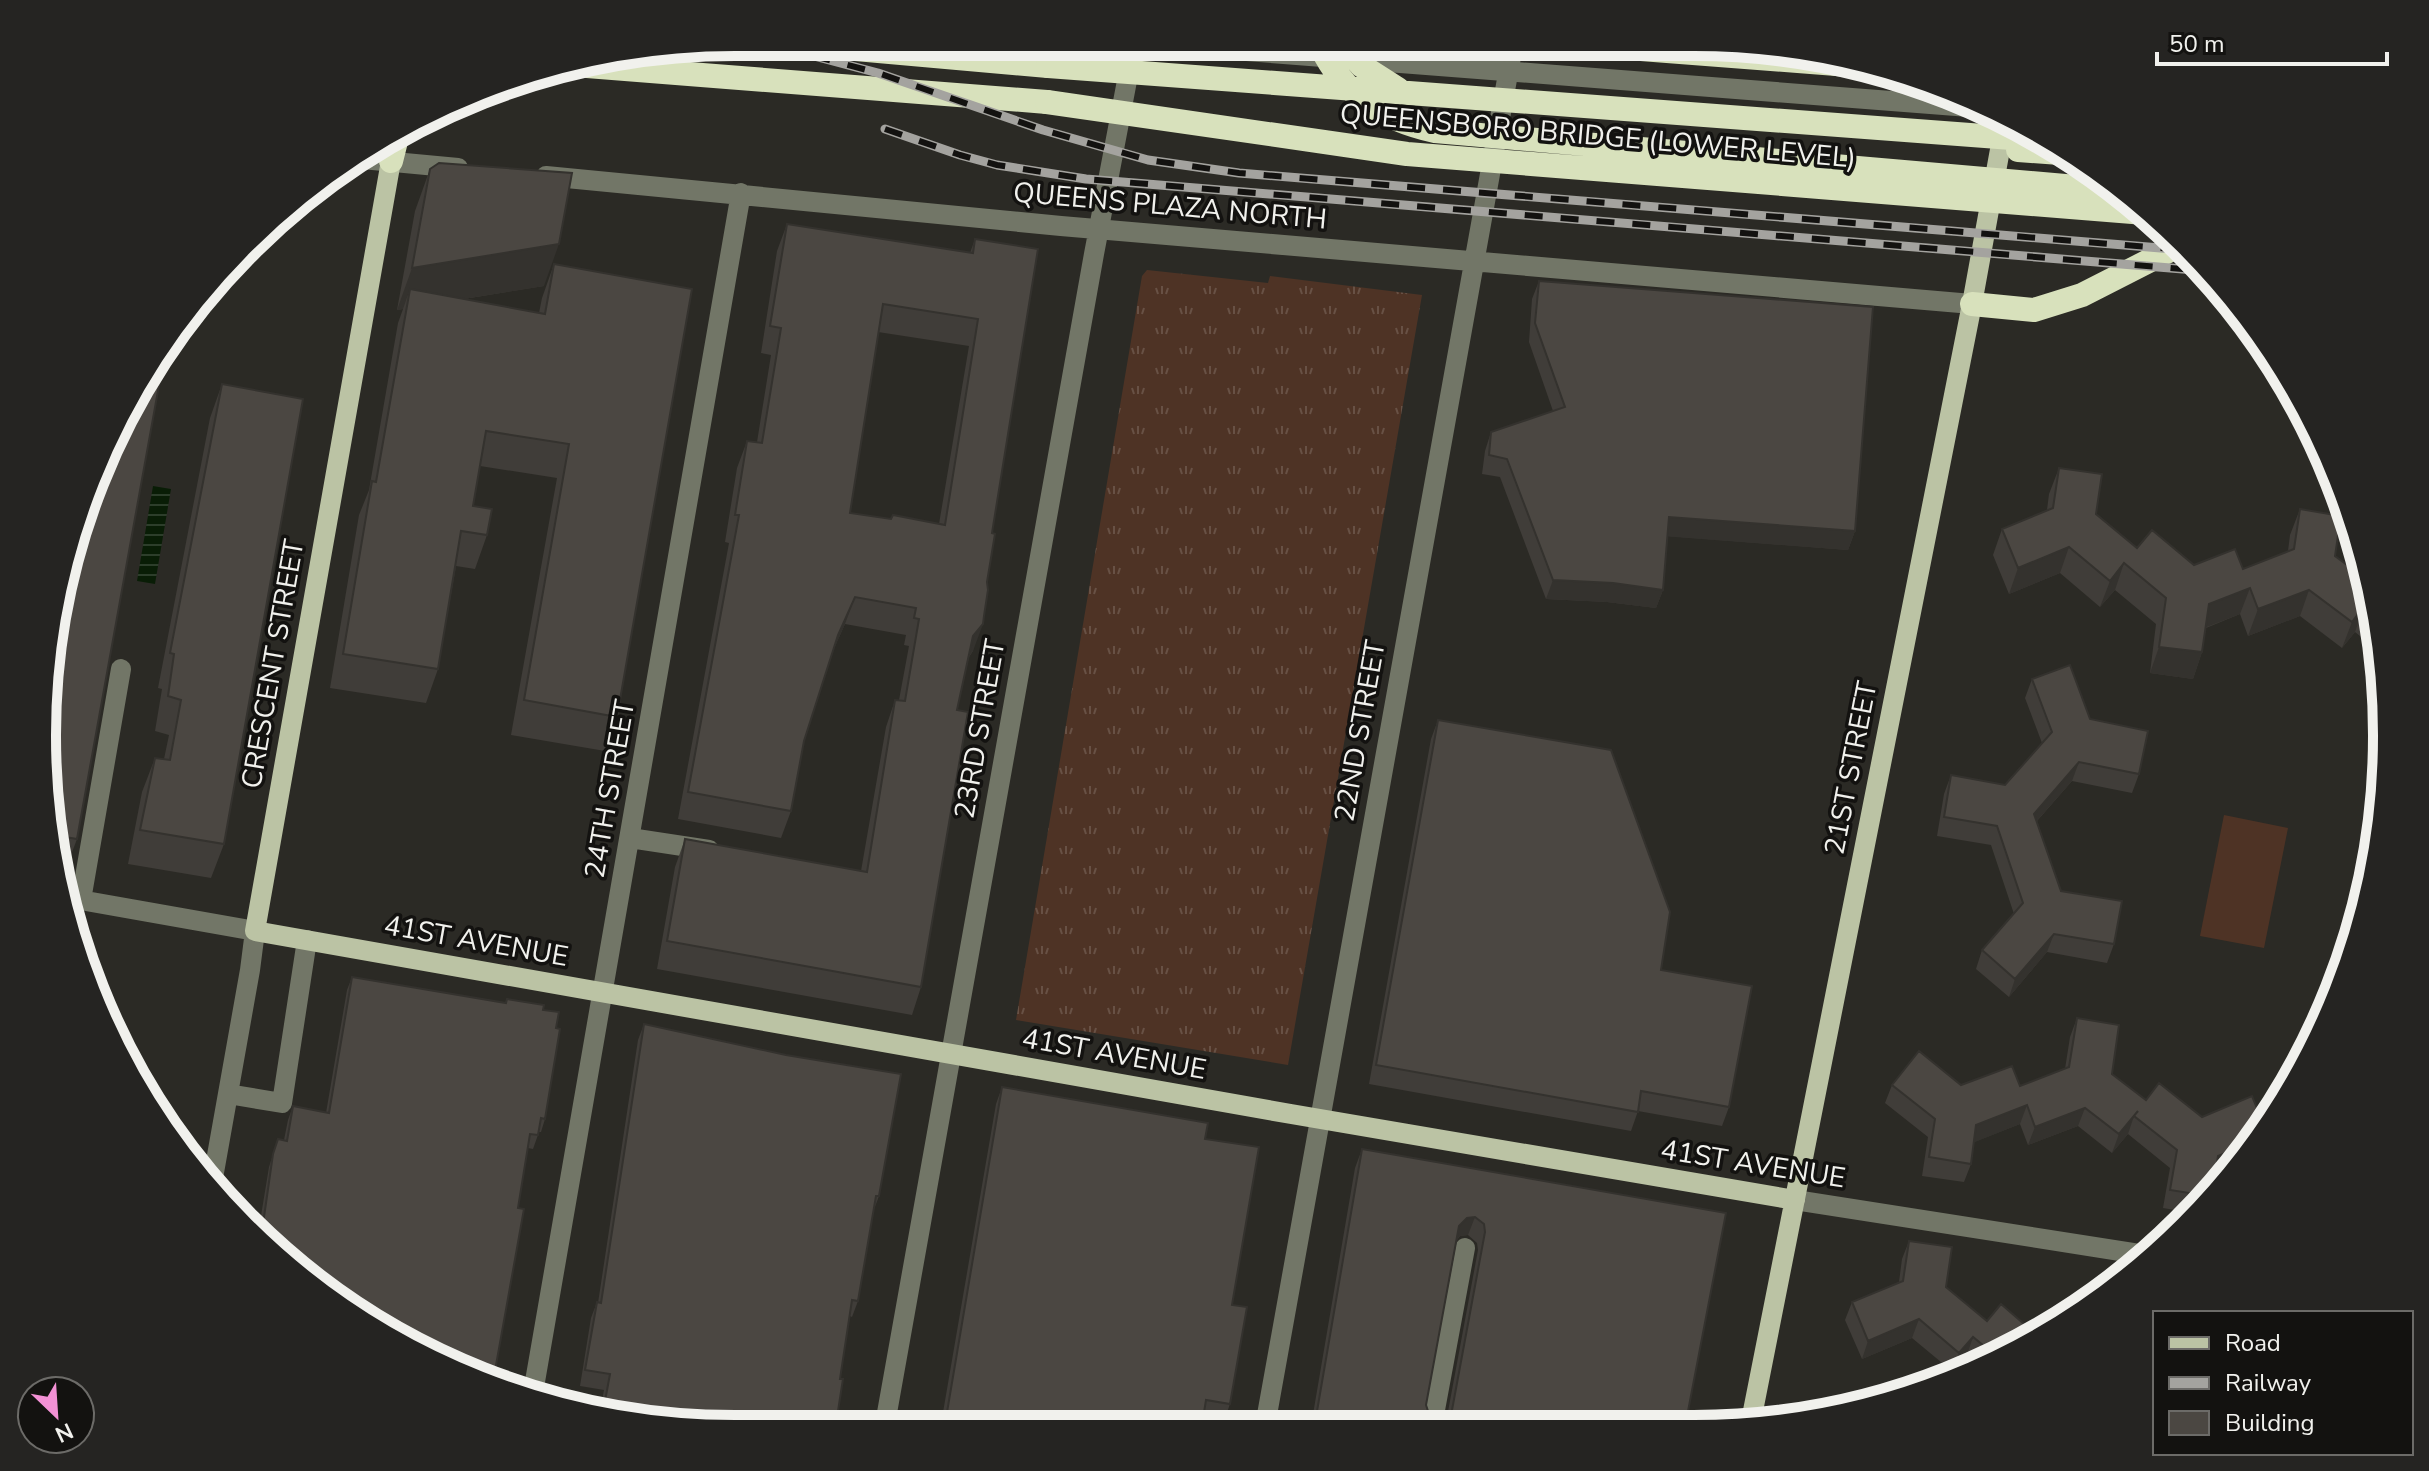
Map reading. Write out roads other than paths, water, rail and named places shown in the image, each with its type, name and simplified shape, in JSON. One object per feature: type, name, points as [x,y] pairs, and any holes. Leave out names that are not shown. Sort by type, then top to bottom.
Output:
[{"type":"highway","points":[[935,56],[2017,138]]},
{"type":"highway","points":[[1326,56],[1334,70],[1368,105],[1390,119],[1435,131],[2097,189]]},
{"type":"highway","points":[[1353,56],[1393,87],[1461,105],[2040,151]]},
{"type":"highway","name":"QUEENSBORO BRIDGE (LOWER LEVEL)","points":[[610,68],[1047,102],[1407,154],[2126,211]]},
{"type":"highway","points":[[1972,304],[2034,310],[2082,295],[2169,251]]},
{"type":"main road","name":"21ST STREET","points":[[1753,1412],[1972,304],[2003,131]]},
{"type":"main road","name":"CRESCENT STREET","points":[[255,931],[394,151]]},
{"type":"main road","name":"41ST AVENUE","points":[[255,931],[1795,1200]]},
{"type":"street","name":"23RD STREET","points":[[887,1415],[1132,56]]},
{"type":"street","points":[[1310,56],[1947,105]]},
{"type":"street","name":"22ND STREET","points":[[1267,1415],[1511,56]]},
{"type":"street","points":[[394,151],[478,170]]},
{"type":"street","name":"QUEENS PLAZA NORTH","points":[[524,174],[1045,224],[1972,304]]},
{"type":"street","name":"24TH STREET","points":[[535,1384],[741,193]]},
{"type":"street","points":[[76,896],[121,669]]},
{"type":"street","points":[[630,838],[729,853]]},
{"type":"street","name":"41ST AVENUE","points":[[76,899],[255,931]]},
{"type":"street","name":"CRESCENT STREET","points":[[214,1171],[255,931]]},
{"type":"street","points":[[228,1094],[282,1103],[307,940]]},
{"type":"street","name":"41ST AVENUE","points":[[1795,1200],[2133,1253]]},
{"type":"street","points":[[1434,1415],[1465,1248]]},
{"type":"railway","points":[[814,56],[878,73],[1043,130],[1148,160],[1239,173],[2167,249]]},
{"type":"railway","points":[[885,129],[997,165],[1086,179],[2187,269]]}]
